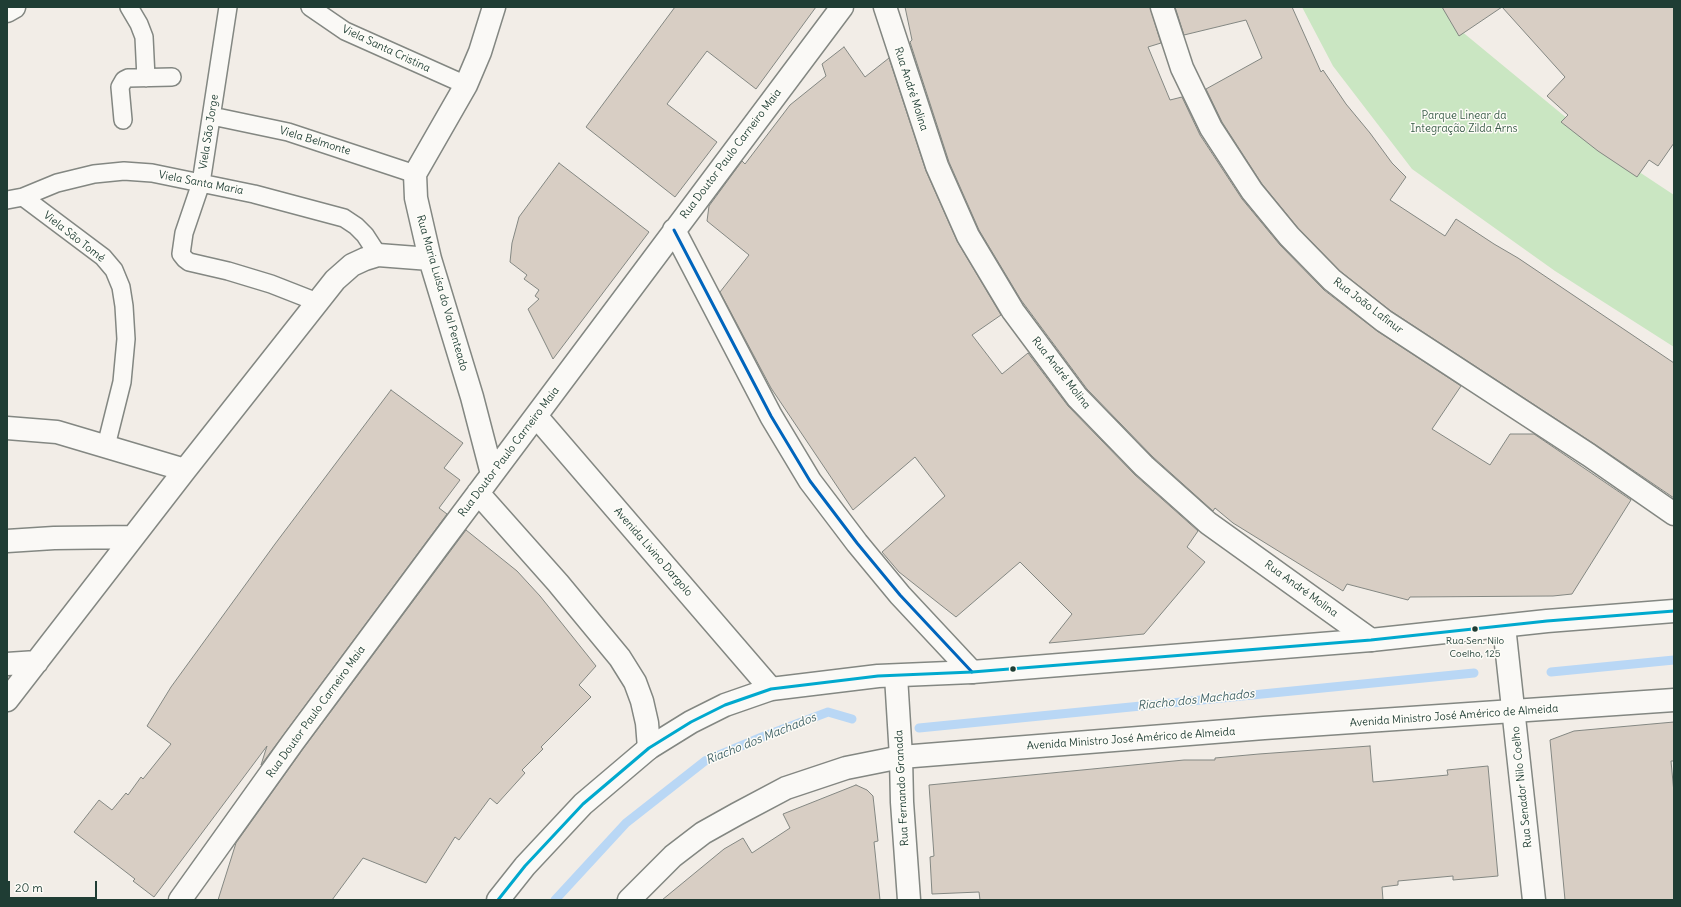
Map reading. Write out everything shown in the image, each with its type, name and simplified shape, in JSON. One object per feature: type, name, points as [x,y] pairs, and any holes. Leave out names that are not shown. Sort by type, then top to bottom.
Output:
[{"type":"street","points":[[7,11],[14,7]]},
{"type":"street","points":[[415,174],[466,85],[480,52],[494,7]]},
{"type":"street","name":"Rua Doutor Paulo Carneiro Maia","points":[[180,900],[298,736],[492,474],[842,7]]},
{"type":"street","name":"Rua André Molina","points":[[885,7],[937,166],[968,236],[1013,311],[1077,397],[1144,466],[1208,523],[1371,640]]},
{"type":"street","name":"Rua João Lafinur","points":[[1162,7],[1182,68],[1211,128],[1252,191],[1289,236],[1332,280],[1384,320],[1589,455],[1674,514]]},
{"type":"street","name":"Rua Maria Luísa do Val Penteado","points":[[415,174],[416,198],[430,259],[472,397],[492,474]]},
{"type":"street","points":[[674,230],[771,416],[810,481],[857,543],[900,595],[972,672]]},
{"type":"street","points":[[7,700],[185,470],[335,280],[352,265],[378,255],[430,259]]},
{"type":"street","name":"Avenida Livino Dargolo","points":[[536,416],[771,689]]},
{"type":"street","points":[[7,428],[57,432],[185,470]]},
{"type":"street","points":[[478,493],[558,583],[620,658],[635,682],[642,701],[647,723],[650,748]]},
{"type":"street","points":[[7,541],[133,537]]},
{"type":"street","points":[[498,900],[525,866],[583,804],[650,748],[691,722],[718,708],[771,689],[878,676],[972,672],[1371,640],[1504,626],[1674,611]]},
{"type":"street","name":"Rua Senador Nilo Coelho","points":[[1504,626],[1534,900]]},
{"type":"street","points":[[7,664],[37,662]]},
{"type":"street","name":"Rua Fernando Granada","points":[[896,676],[902,802],[909,900]]},
{"type":"street","name":"Avenida Ministro José Américo de Almeida","points":[[629,900],[673,856],[703,833],[744,810],[786,788],[846,768],[901,757],[1272,728],[1674,700]]},
{"type":"street","points":[[194,900],[200,872]]},
{"type":"lane","points":[[129,7],[139,24],[144,37],[146,78]]},
{"type":"lane","name":"Viela São Jorge","points":[[228,7],[201,183],[184,233],[181,248],[182,254],[185,259],[271,284],[317,302]]},
{"type":"lane","name":"Viela Santa Cristina","points":[[310,7],[352,34],[466,85]]},
{"type":"lane","points":[[123,120],[120,87],[121,83],[128,78],[172,77]]},
{"type":"lane","name":"Viela Belmonte","points":[[212,116],[288,132],[415,174]]},
{"type":"lane","name":"Viela Santa Maria","points":[[7,200],[24,197],[57,183],[94,174],[117,172],[152,174],[254,194],[344,218],[365,234],[378,255]]},
{"type":"lane","name":"Viela São Tomé","points":[[24,197],[103,257],[114,270],[121,287],[126,339],[123,375],[106,446]]},
{"type":"green space","name":"Parque Linear da Integração Zilda Arns","points":[[1302,7],[1445,7],[1460,30],[1603,148],[1674,195],[1674,347],[1555,271],[1412,169],[1333,66]]},
{"type":"building","points":[[675,7],[816,7],[756,89],[707,51],[667,104],[717,142],[675,197],[586,127]]},
{"type":"building","points":[[905,7],[1150,7],[1161,43],[1148,47],[1170,100],[1182,97],[1200,135],[1242,199],[1280,245],[1324,290],[1377,331],[1461,386],[1432,429],[1490,465],[1510,434],[1534,434],[1631,500],[1572,594],[1553,596],[1410,597],[1408,600],[1347,584],[1343,591],[1233,523],[1215,508],[1213,511],[1153,457],[1087,389],[1021,300],[979,230],[949,162],[910,42],[912,40]]},
{"type":"building","points":[[1175,7],[1292,7],[1321,72],[1323,70],[1346,104],[1392,163],[1406,177],[1390,200],[1445,236],[1456,219],[1518,258],[1674,363],[1674,498],[1596,445],[1391,311],[1340,271],[1298,228],[1262,184],[1222,122],[1206,89],[1262,58],[1246,20],[1184,35]]},
{"type":"building","points":[[1442,7],[1502,7],[1459,36]]},
{"type":"building","points":[[1502,7],[1674,7],[1674,143],[1658,166],[1649,160],[1637,177],[1598,151],[1561,122],[1568,115],[1547,96],[1565,77]]},
{"type":"building","points":[[844,47],[865,77],[889,58],[926,171],[957,241],[1001,315],[972,335],[1002,374],[1028,353],[1068,406],[1135,475],[1198,531],[1187,547],[1205,562],[1144,634],[1049,643],[1072,614],[1020,562],[956,617],[899,572],[882,552],[945,496],[915,457],[853,510],[771,388],[720,292],[749,255],[707,221],[709,206],[742,161],[745,164],[790,105],[826,76],[822,64]]},
{"type":"building","points":[[559,163],[649,232],[553,359],[528,309],[539,299],[535,296],[539,290],[524,279],[527,275],[510,262],[512,243],[519,217]]},
{"type":"building","points":[[391,390],[463,443],[444,468],[460,480],[439,508],[447,514],[261,765],[267,746],[154,897],[133,881],[135,879],[74,832],[99,800],[112,810],[126,793],[128,795],[141,777],[143,779],[171,744],[147,726],[171,687],[275,544]]},
{"type":"building","points":[[466,530],[517,571],[540,596],[596,666],[579,685],[591,697],[541,747],[543,749],[522,770],[525,773],[497,804],[490,798],[459,840],[455,837],[426,883],[363,858],[332,900],[218,900],[236,843],[303,749]]},
{"type":"building","points":[[1674,722],[1674,761],[1671,761],[1674,793],[1674,900],[1565,900],[1550,740],[1574,731]]},
{"type":"building","points":[[1370,746],[1373,782],[1448,775],[1447,770],[1488,766],[1498,876],[1453,880],[1453,876],[1398,881],[1398,885],[1382,887],[1383,900],[980,900],[979,892],[932,894],[930,857],[934,856],[929,785],[1184,760],[1215,760],[1215,758],[1259,754]]},
{"type":"building","points":[[856,785],[867,790],[873,796],[878,841],[874,842],[880,900],[662,900],[724,849],[743,838],[752,853],[790,828],[783,814]]},
{"type":"waterway","name":"Riacho dos Machados","points":[[1551,672],[1674,660]]},
{"type":"waterway","name":"Riacho dos Machados","points":[[919,728],[1474,673]]},
{"type":"waterway","name":"Riacho dos Machados","points":[[555,900],[626,823],[705,761],[762,737],[828,712],[852,719]]},
{"type":"transit line","points":[[674,230],[771,416],[810,481],[857,543],[900,595],[972,672]]},
{"type":"transit line","points":[[498,900],[525,866],[583,804],[649,748],[691,722],[725,705],[771,689],[878,676],[972,672],[1371,640],[1547,621],[1674,611]]},
{"type":"place","name":"Rua Sen. Nilo Coelho, 125","points":[[1475,629]]}]
